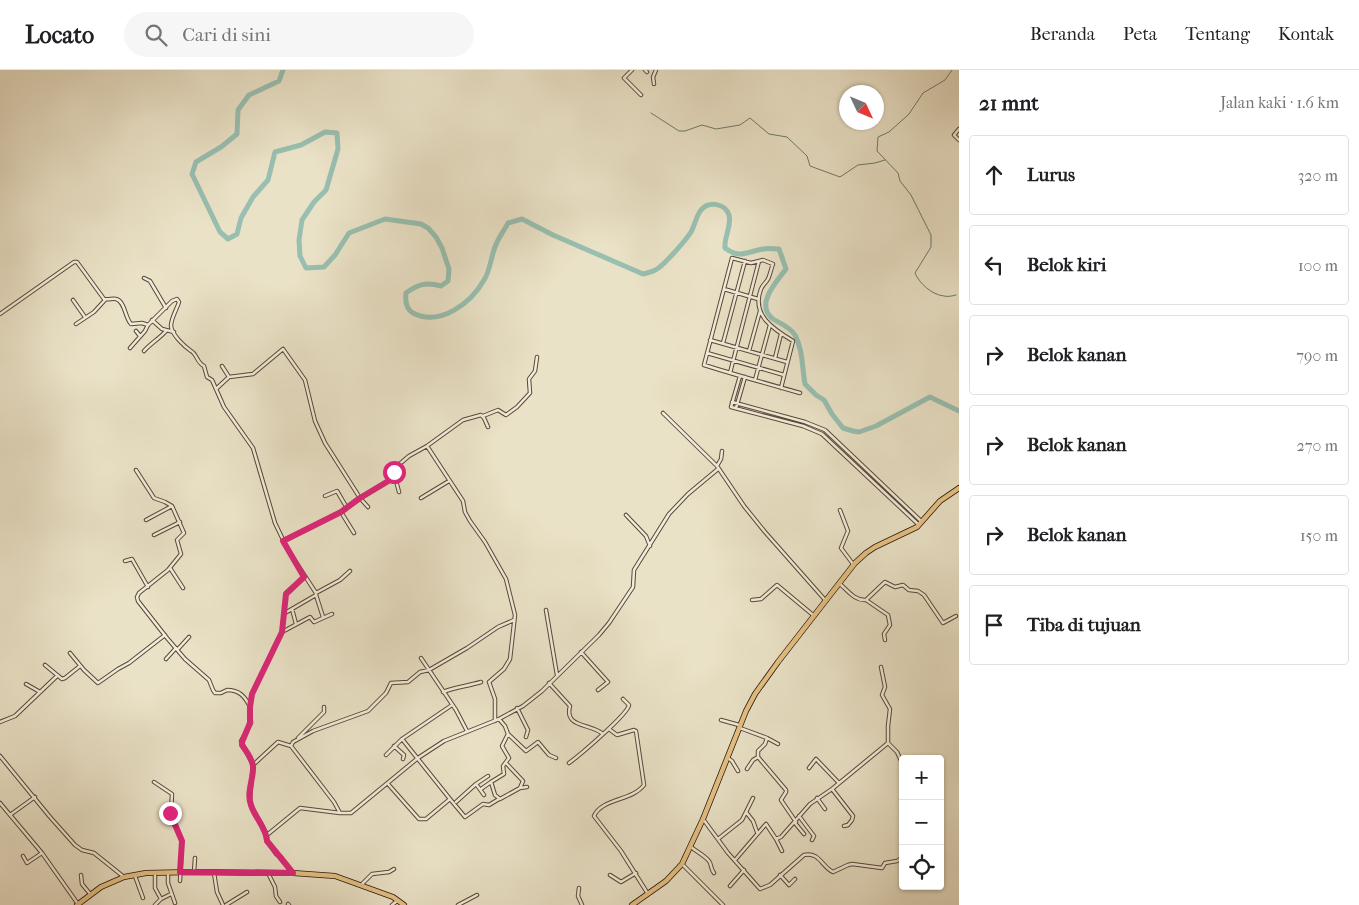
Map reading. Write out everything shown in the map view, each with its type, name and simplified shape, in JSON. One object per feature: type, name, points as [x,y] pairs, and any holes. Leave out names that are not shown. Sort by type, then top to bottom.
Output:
[{"type":"main road","points":[[632,905],[666,881],[682,864],[703,820],[755,694],[814,616],[854,565],[866,553],[921,524],[940,501],[959,488]]},
{"type":"main road","points":[[78,905],[108,883],[124,877],[156,872],[293,873],[335,876],[398,900],[404,905]]},
{"type":"street","points":[[632,70],[624,78],[641,95]]},
{"type":"street","points":[[654,84],[653,77],[656,70]]},
{"type":"street","points":[[959,129],[954,135],[959,140]]},
{"type":"street","points":[[781,388],[793,341],[770,325],[758,305],[758,299],[763,285],[768,280],[772,264],[763,260],[751,263],[732,258],[704,365],[781,388],[800,393]]},
{"type":"street","points":[[723,344],[746,261]]},
{"type":"street","points":[[730,373],[759,261]]},
{"type":"street","points":[[0,314],[74,262],[77,262],[105,300]]},
{"type":"street","points":[[144,278],[150,281],[166,308]]},
{"type":"street","points":[[724,289],[758,299]]},
{"type":"street","points":[[76,324],[94,312],[105,300],[115,298],[123,306],[128,322],[131,324],[142,323],[148,325]]},
{"type":"street","points":[[130,348],[152,320],[175,299],[179,302],[172,322],[172,328],[186,349],[193,352],[200,364],[204,366],[207,377],[212,380],[224,408],[234,419],[256,454],[275,523],[304,577],[312,586],[323,617]]},
{"type":"street","points":[[73,300],[85,317]]},
{"type":"street","points":[[749,351],[760,311]]},
{"type":"street","points":[[152,320],[166,331],[174,332]]},
{"type":"street","points":[[755,380],[770,325]]},
{"type":"street","points":[[136,331],[140,336]]},
{"type":"street","points":[[144,351],[152,343],[159,340],[166,331]]},
{"type":"street","points":[[775,358],[781,334]]},
{"type":"street","points":[[710,340],[787,362]]},
{"type":"street","points":[[215,390],[229,377],[252,374],[282,349],[305,380],[315,421],[325,443],[360,498],[368,507]]},
{"type":"street","points":[[707,353],[784,374]]},
{"type":"street","points":[[399,492],[394,472],[409,456],[464,420],[478,414],[482,416],[498,410],[506,415],[524,400],[530,393],[531,389],[528,383],[535,371],[537,358]]},
{"type":"street","points":[[222,366],[229,377]]},
{"type":"street","points":[[740,376],[731,407],[803,426],[822,434],[921,524]]},
{"type":"street","points":[[736,408],[745,377]]},
{"type":"street","points":[[732,402],[805,422],[825,430],[921,524]]},
{"type":"street","points":[[663,412],[718,467],[744,506],[826,601]]},
{"type":"street","points":[[482,416],[488,427]]},
{"type":"street","points":[[427,446],[463,501],[465,512],[485,542],[506,580],[513,604],[514,620],[509,662],[489,682],[495,699],[494,721]]},
{"type":"street","points":[[267,836],[300,808],[351,813],[418,758],[444,741],[499,720],[529,701],[549,684],[598,635],[633,587],[634,572],[669,514],[718,467],[722,451]]},
{"type":"street","points":[[136,470],[154,498],[172,506],[184,533],[176,541],[182,552],[170,568],[139,593],[137,599],[141,607],[185,659],[207,678],[216,693],[222,693],[227,690],[237,691],[244,696],[250,707]]},
{"type":"street","points":[[283,541],[341,512],[395,477]]},
{"type":"street","points":[[421,498],[449,481]]},
{"type":"street","points":[[325,496],[336,491],[347,508]]},
{"type":"street","points":[[146,520],[172,506]]},
{"type":"street","points":[[840,510],[848,531],[841,548],[854,565]]},
{"type":"street","points":[[341,512],[354,533]]},
{"type":"street","points":[[626,515],[646,536],[650,546]]},
{"type":"street","points":[[154,535],[180,522]]},
{"type":"street","points":[[125,561],[132,559],[148,587]]},
{"type":"street","points":[[170,568],[183,588]]},
{"type":"street","points":[[284,613],[340,580],[350,571]]},
{"type":"street","points":[[293,873],[268,843],[267,836],[250,802],[253,765],[242,742],[250,723],[252,694],[282,632],[287,591],[304,577]]},
{"type":"street","points":[[866,600],[880,584],[886,582],[895,587],[903,585],[910,591],[921,592],[943,623],[956,616]]},
{"type":"street","points":[[840,584],[856,598],[866,600],[888,615],[890,625],[884,634],[885,640]]},
{"type":"street","points":[[752,600],[761,599],[777,585],[814,616]]},
{"type":"street","points":[[292,609],[296,624]]},
{"type":"street","points":[[546,610],[557,675]]},
{"type":"street","points":[[282,632],[310,617],[314,622],[332,614]]},
{"type":"street","points":[[298,739],[319,728],[365,712],[386,693],[390,684],[407,682],[422,671],[429,670],[498,627],[514,620]]},
{"type":"street","points":[[70,652],[80,666],[95,682],[99,683],[129,663],[164,635]]},
{"type":"street","points":[[166,659],[189,637]]},
{"type":"street","points":[[581,652],[608,682],[598,690]]},
{"type":"street","points":[[421,658],[467,731]]},
{"type":"street","points":[[45,665],[62,679],[80,666]]},
{"type":"street","points":[[881,667],[885,686],[882,694],[890,709],[888,743],[899,756]]},
{"type":"street","points":[[0,722],[15,716],[57,676]]},
{"type":"street","points":[[443,692],[457,686],[463,687],[481,682]]},
{"type":"street","points":[[26,684],[40,692]]},
{"type":"street","points":[[549,684],[570,706],[568,713],[570,717],[582,726],[595,728],[603,734]]},
{"type":"street","points":[[569,763],[609,729],[629,708],[623,698]]},
{"type":"street","points":[[386,755],[394,746],[452,705]]},
{"type":"street","points":[[290,746],[324,712],[324,707]]},
{"type":"street","points":[[517,708],[528,730],[526,737]]},
{"type":"street","points":[[499,720],[505,726],[508,734],[526,751],[538,742],[549,755],[556,758]]},
{"type":"street","points":[[721,720],[778,744]]},
{"type":"street","points":[[609,729],[617,735],[634,730],[636,732],[644,785],[636,792],[599,809],[594,816],[621,851],[648,894]]},
{"type":"street","points":[[481,789],[504,774],[503,767],[508,757],[502,746],[508,734]]},
{"type":"street","points":[[767,738],[765,744],[758,751],[758,757],[786,790],[781,800],[804,834]]},
{"type":"street","points":[[402,740],[465,817],[483,804],[491,804],[520,788],[527,787]]},
{"type":"street","points":[[253,765],[278,742],[290,746],[334,802],[340,813]]},
{"type":"street","points":[[776,839],[781,837],[817,798],[840,783],[888,743]]},
{"type":"street","points":[[394,746],[404,755],[403,758]]},
{"type":"street","points":[[0,756],[77,846],[83,851],[94,853],[124,877]]},
{"type":"street","points":[[747,769],[753,760],[758,757]]},
{"type":"street","points":[[728,758],[732,761],[738,772]]},
{"type":"street","points":[[809,768],[816,759],[840,783]]},
{"type":"street","points":[[506,763],[523,781],[520,788]]},
{"type":"street","points":[[456,802],[488,776]]},
{"type":"street","points":[[154,782],[172,794],[171,815],[182,841],[180,881]]},
{"type":"street","points":[[491,782],[499,799]]},
{"type":"street","points":[[388,784],[420,820],[426,819],[450,799]]},
{"type":"street","points":[[476,784],[484,796]]},
{"type":"street","points":[[832,789],[853,816],[852,821],[844,826]]},
{"type":"street","points":[[10,815],[34,797]]},
{"type":"street","points":[[718,838],[740,822],[753,798]]},
{"type":"street","points":[[817,798],[825,809]]},
{"type":"street","points":[[0,803],[42,852],[78,905]]},
{"type":"street","points":[[746,812],[753,821],[757,832]]},
{"type":"street","points":[[800,816],[814,836],[812,840]]},
{"type":"street","points":[[703,820],[761,889],[770,885],[804,855],[809,854],[818,857],[833,872],[852,864],[882,868],[885,864],[899,860]]},
{"type":"street","points":[[735,860],[757,832],[766,824],[782,851]]},
{"type":"street","points":[[691,847],[702,853],[709,861],[711,870],[714,873]]},
{"type":"street","points":[[23,856],[27,863],[42,852]]},
{"type":"street","points":[[194,872],[195,858]]},
{"type":"street","points":[[682,864],[722,905]]},
{"type":"street","points":[[361,885],[372,874],[389,872],[394,869]]},
{"type":"street","points":[[730,886],[744,870]]},
{"type":"street","points":[[156,872],[155,886],[161,899]]},
{"type":"street","points":[[168,872],[171,894],[175,903]]},
{"type":"street","points":[[214,873],[217,892],[225,905],[247,892]]},
{"type":"street","points":[[268,873],[280,902]]},
{"type":"street","points":[[610,875],[621,882],[636,873]]},
{"type":"street","points":[[81,875],[82,884],[91,895]]},
{"type":"street","points":[[135,875],[144,898]]},
{"type":"street","points":[[780,875],[788,885],[795,879]]},
{"type":"street","points":[[579,888],[578,896],[582,905]]},
{"type":"street","points":[[155,905],[161,899],[171,894]]},
{"type":"street","points":[[458,905],[477,895]]},
{"type":"street","points":[[392,905],[398,900]]},
{"type":"waterway","points":[[283,70],[279,81],[249,95],[238,110],[237,134],[221,147],[196,162],[192,174],[220,232],[228,239],[237,234],[241,218],[253,197],[268,180],[275,152],[301,145],[325,132],[337,133],[338,149],[326,190],[314,202],[302,220],[299,240],[300,256],[306,268],[324,267],[335,255],[349,233],[385,219],[421,224],[428,228],[436,237],[449,269],[448,281],[441,286],[422,285],[406,293],[407,307],[413,313],[423,317],[444,315],[471,297],[486,276],[496,244],[508,223],[522,219],[553,235],[643,274],[657,269],[675,252],[691,232],[701,210],[712,204],[724,208],[729,215],[730,223],[725,248],[739,254],[765,249],[779,249],[786,269],[773,286],[766,300],[768,313],[795,335],[801,353],[805,384],[824,400],[843,428],[859,432],[876,426],[930,397],[959,411]]},
{"type":"waterway","points":[[952,70],[945,80],[923,93],[909,114],[889,132],[878,137],[877,151],[898,173],[900,181],[911,195],[931,235],[931,247],[915,273],[917,277],[926,288],[939,295],[956,295]]},
{"type":"waterway","points":[[651,113],[679,131],[685,131],[702,125],[716,129],[740,125],[750,118],[769,134],[787,137],[807,156],[810,166],[840,177],[858,165],[885,160]]},
{"type":"route","points":[[170,813],[182,841],[180,872],[293,873],[281,857],[277,856],[267,841],[264,829],[251,806],[253,765],[242,745],[242,738],[249,728],[251,719],[252,694],[258,678],[282,632],[287,591],[304,577],[283,541],[341,512],[395,477],[394,472]]}]
